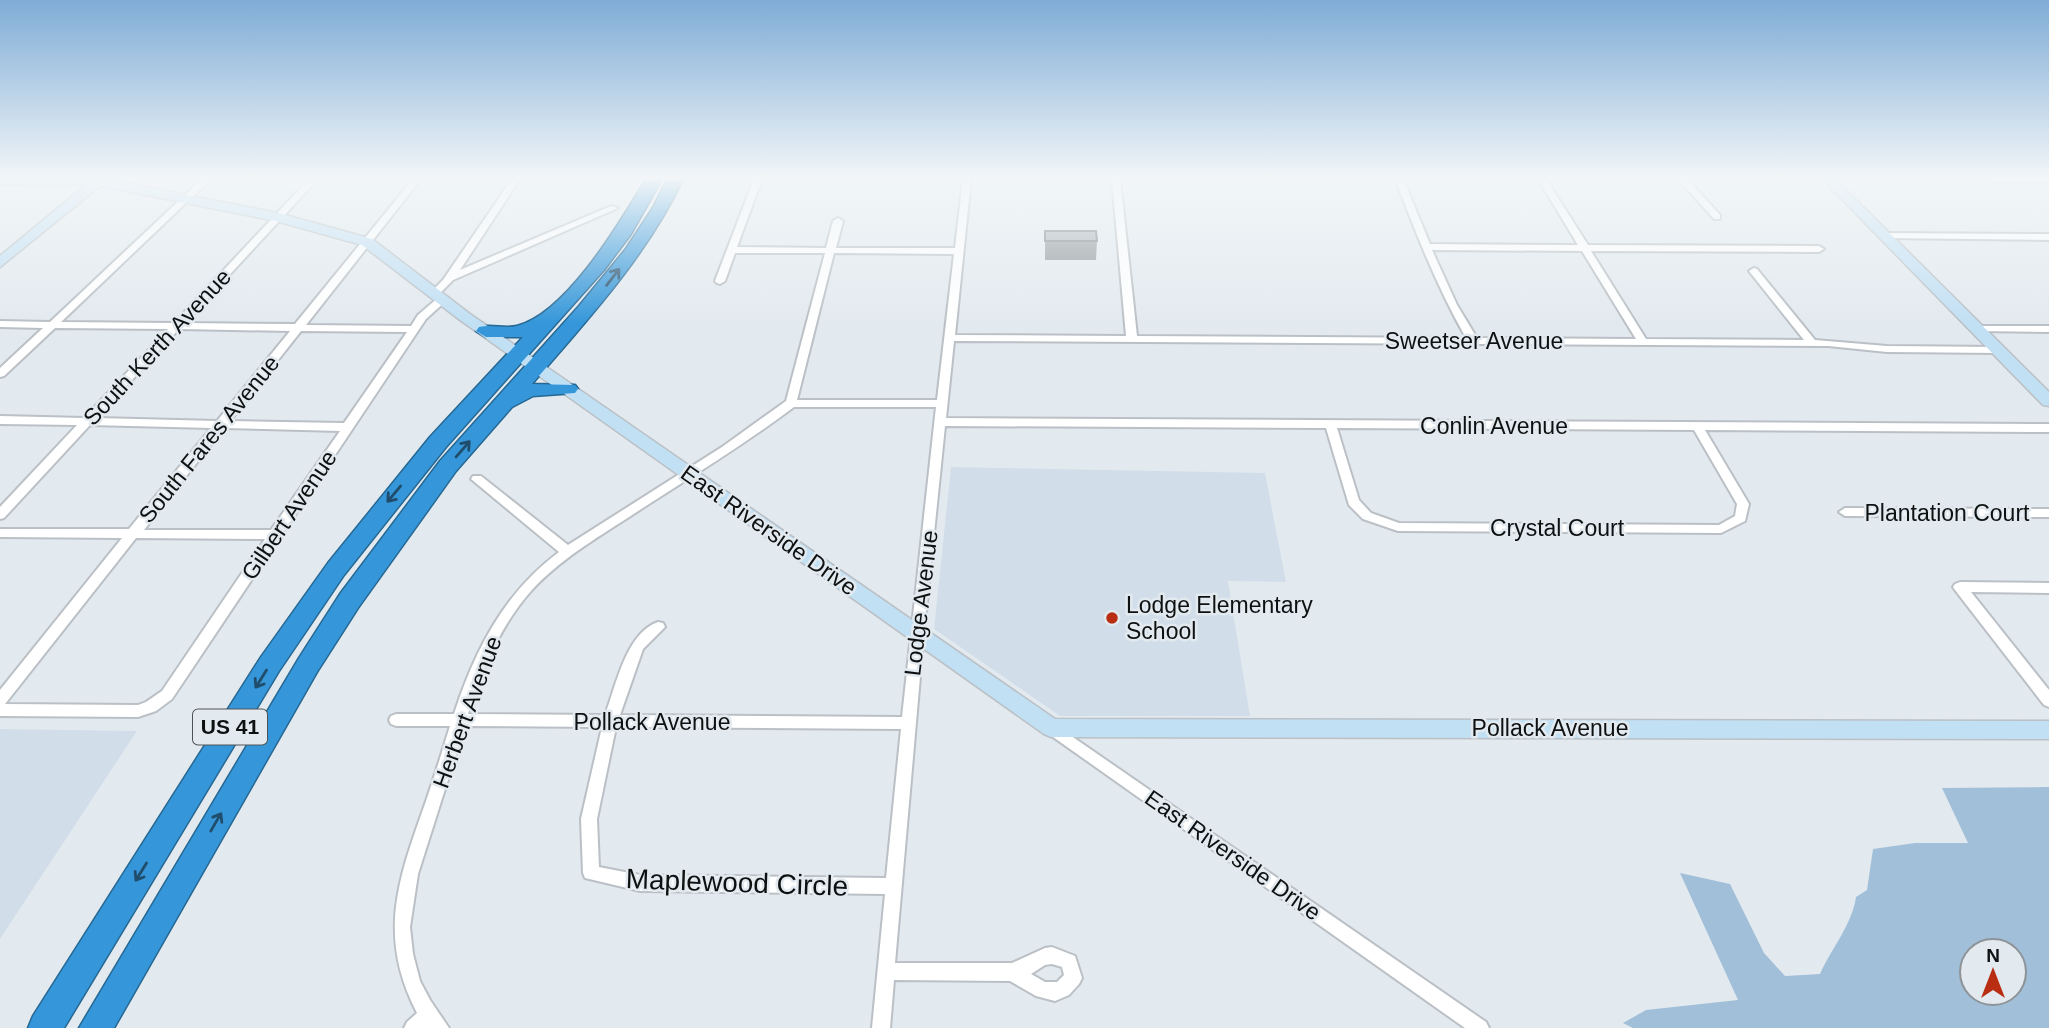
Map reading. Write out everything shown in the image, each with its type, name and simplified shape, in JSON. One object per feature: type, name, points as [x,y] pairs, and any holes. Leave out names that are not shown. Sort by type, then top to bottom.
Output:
[{"type":"highway","name":"US 41","points":[[100,1021],[335,622],[416,506],[483,425],[567,302],[626,227]]},
{"type":"highway","name":"US 41","points":[[45,1028],[190,792],[316,597],[397,490],[632,253],[649,227]]},
{"type":"highway","points":[[486,331],[508,333],[526,330],[544,321],[567,302]]},
{"type":"highway","points":[[483,425],[524,391],[568,388]]},
{"type":"street","points":[[0,263],[44,227]]},
{"type":"street","points":[[0,373],[156,227]]},
{"type":"street","name":"South Kerth Avenue","points":[[0,514],[269,227]]},
{"type":"street","name":"East Riverside Drive","points":[[314,227],[367,242],[486,331],[686,473],[916,631],[1480,1028]]},
{"type":"street","name":"South Fares Avenue","points":[[0,700],[379,227]]},
{"type":"street","name":"Gilbert Avenue","points":[[0,710],[138,711],[151,707],[167,695],[484,227]]},
{"type":"street","points":[[450,278],[570,227]]},
{"type":"street","points":[[720,281],[740,227]]},
{"type":"street","points":[[791,403],[836,227]]},
{"type":"street","name":"Lodge Avenue","points":[[881,1028],[916,631],[962,227]]},
{"type":"street","points":[[1121,227],[1132,340]]},
{"type":"street","points":[[1419,227],[1452,305],[1474,342]]},
{"type":"street","points":[[1571,227],[1643,342]]},
{"type":"street","points":[[1876,227],[2049,401]]},
{"type":"street","points":[[1885,236],[2049,237]]},
{"type":"street","points":[[1427,247],[1819,249]]},
{"type":"street","points":[[731,250],[959,251]]},
{"type":"street","points":[[1754,271],[1812,343]]},
{"type":"street","points":[[0,324],[414,329]]},
{"type":"street","points":[[1977,328],[2049,329]]},
{"type":"street","name":"Sweetser Avenue","points":[[949,338],[1812,343],[1887,349],[1999,350]]},
{"type":"street","points":[[686,473],[791,403],[941,404]]},
{"type":"street","points":[[0,420],[222,422],[347,427]]},
{"type":"street","name":"Conlin Avenue","points":[[939,422],[2049,428]]},
{"type":"street","name":"Crystal Court","points":[[1331,426],[1353,502],[1367,516],[1398,527],[1721,529],[1741,519],[1743,504],[1697,426]]},
{"type":"street","name":"Herbert Avenue","points":[[434,1022],[408,970],[402,927],[404,907],[409,877],[481,662],[500,623],[527,588],[567,551],[686,473]]},
{"type":"street","points":[[477,479],[567,551]]},
{"type":"street","name":"Plantation Court","points":[[1845,512],[2049,513]]},
{"type":"street","points":[[0,533],[275,536]]},
{"type":"street","points":[[2049,588],[1961,587],[2049,701]]},
{"type":"street","name":"Maplewood Circle","points":[[658,627],[646,635],[637,647],[610,722],[589,818],[590,873],[640,883],[894,886]]},
{"type":"street","name":"Pollack Avenue","points":[[396,720],[907,723]]},
{"type":"street","name":"Pollack Avenue","points":[[1051,727],[2049,730]]},
{"type":"street","points":[[887,971],[1012,972]]},
{"type":"street","points":[[413,1028],[434,1022]]},
{"type":"shaded area","points":[[951,467],[1265,473],[1286,582],[1228,581],[1250,716],[1060,716],[934,629]]},
{"type":"shaded area","points":[[0,729],[137,731],[0,939]]},
{"type":"shaded area","points":[[2049,787],[2049,1028],[1633,1028],[1623,1023],[1646,1010],[1738,1000],[1680,873],[1730,884],[1764,953],[1785,976],[1820,974],[1846,927],[1856,897],[1867,890],[1873,849],[1915,843],[1968,843],[1942,788]]},
{"type":"building","points":[[1045,231],[1096,231],[1097,241],[1045,241]]},
{"type":"place","name":"Lodge Elementary School","points":[[1112,618]]}]
